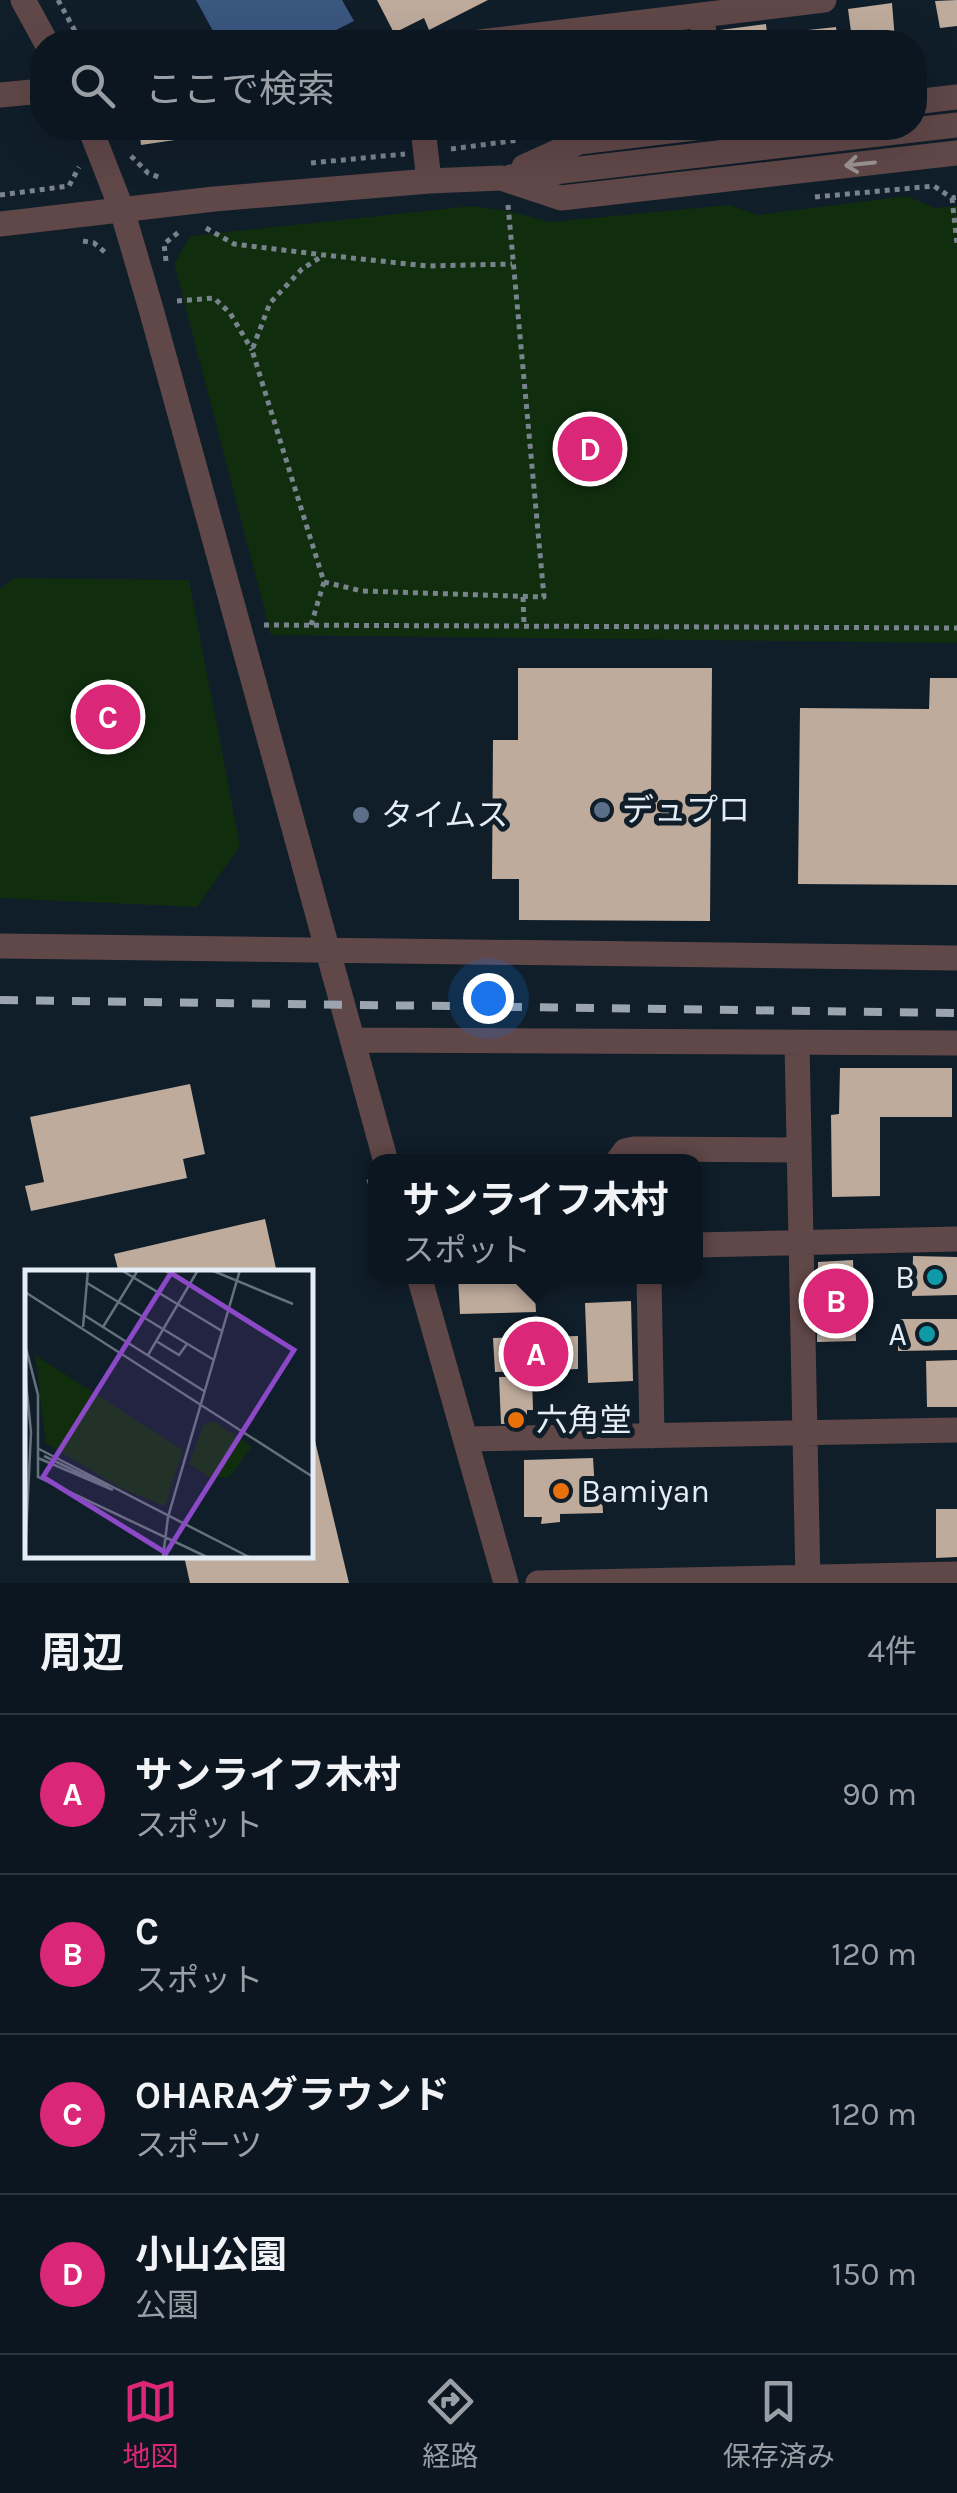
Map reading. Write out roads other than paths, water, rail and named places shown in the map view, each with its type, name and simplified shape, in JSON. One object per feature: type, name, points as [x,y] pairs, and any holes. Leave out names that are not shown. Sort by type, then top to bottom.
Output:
[{"type":"street","points":[[23,0],[39,30]]},
{"type":"street","points":[[704,30],[824,0]]},
{"type":"street","points":[[0,96],[30,92]]},
{"type":"street","points":[[927,100],[957,97]]},
{"type":"street","points":[[927,129],[957,126]]},
{"type":"street","points":[[95,140],[122,210],[384,1154]]},
{"type":"street","points":[[425,140],[429,181]]},
{"type":"street","points":[[501,178],[579,142],[595,140]]},
{"type":"street","points":[[0,224],[429,181],[501,178],[834,140]]},
{"type":"street","points":[[501,178],[561,198],[957,153]]},
{"type":"street","points":[[0,946],[957,958]]},
{"type":"street","points":[[353,1040],[957,1043]]},
{"type":"street","points":[[797,1043],[808,1579]]},
{"type":"street","points":[[623,1154],[634,1149],[799,1150]]},
{"type":"street","points":[[703,1244],[957,1239]]},
{"type":"street","points":[[421,1284],[506,1583]]},
{"type":"street","points":[[649,1284],[652,1436]]},
{"type":"street","points":[[466,1439],[957,1430]]},
{"type":"street","points":[[538,1583],[957,1574]]},
{"type":"water","points":[[196,0],[342,0],[354,21],[336,30],[212,30]]},
{"type":"railway","points":[[0,1000],[957,1013]]},
{"type":"place","name":"小山公園","points":[[590,449]]},
{"type":"place","name":"OHARAグラウンド","points":[[108,717]]},
{"type":"place","name":"デュプロ","points":[[602,810]]},
{"type":"place","name":"タイムス","points":[[361,815]]},
{"type":"place","name":"B","points":[[935,1277]]},
{"type":"place","name":"C","points":[[836,1301]]},
{"type":"place","name":"A","points":[[927,1334]]},
{"type":"place","name":"サンライフ木村","points":[[536,1354]]},
{"type":"place","name":"六角堂","points":[[516,1420]]},
{"type":"place","name":"Bamiyan","points":[[561,1491]]}]
